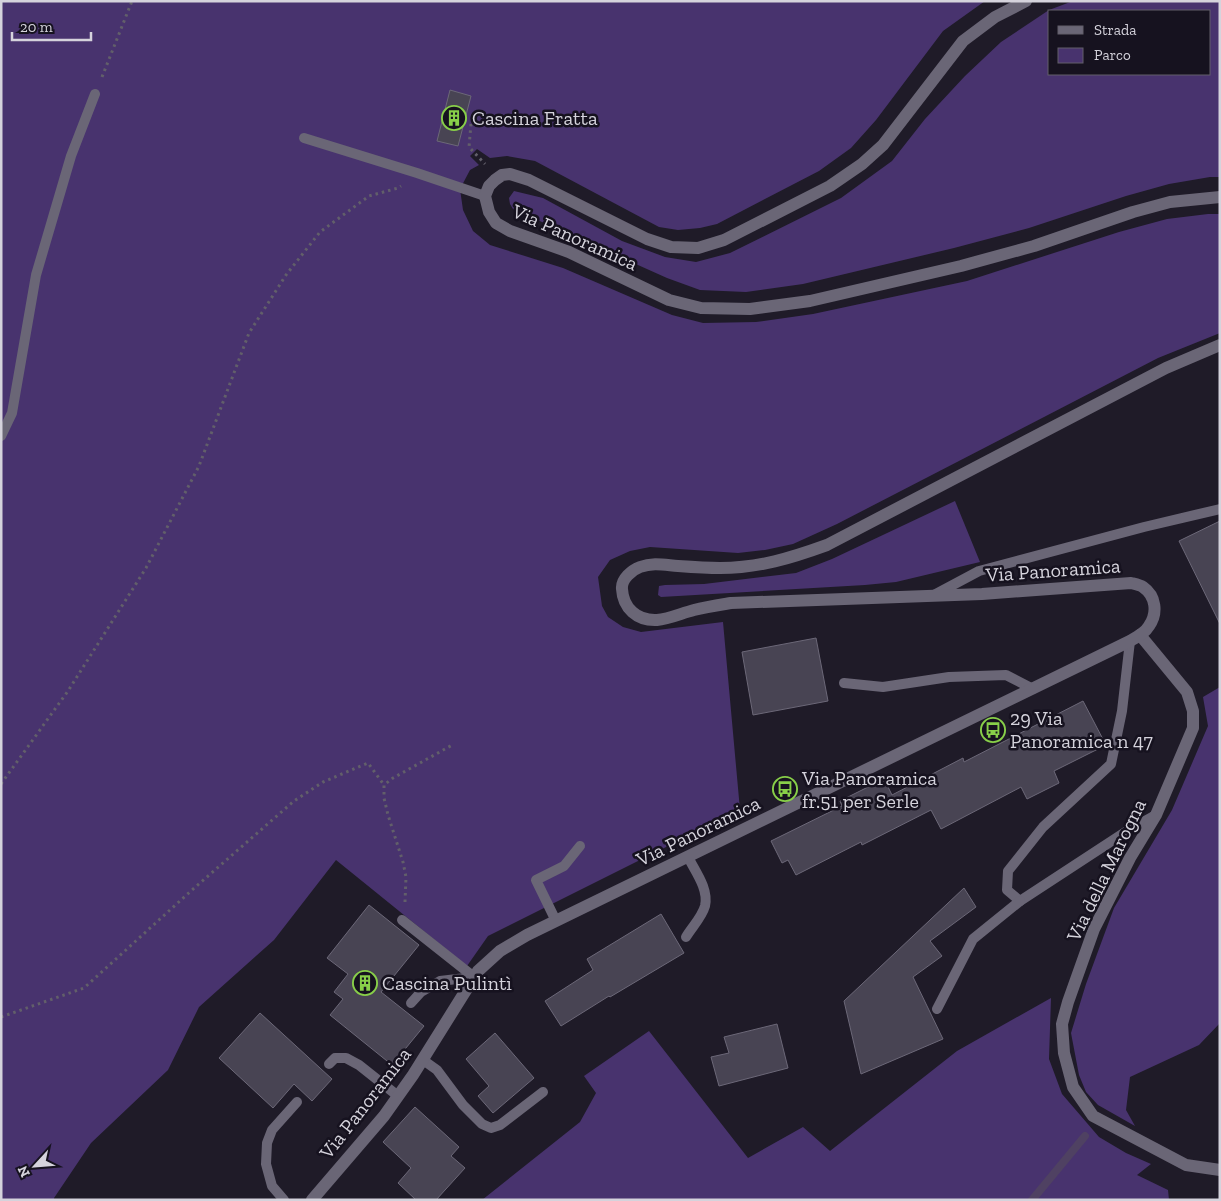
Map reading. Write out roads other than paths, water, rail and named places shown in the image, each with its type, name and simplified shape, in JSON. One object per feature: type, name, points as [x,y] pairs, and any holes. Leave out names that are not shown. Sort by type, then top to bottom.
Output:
[{"type":"street","name":"Via Panoramica","points":[[1026,1],[995,17],[962,41],[883,145],[862,164],[830,186],[724,240],[698,248],[672,247],[647,239],[529,180],[510,174],[502,175],[489,186],[485,196],[489,212],[496,224],[510,231],[569,252],[669,300],[702,308],[750,309],[810,301],[961,266],[1034,246],[1133,212],[1170,202],[1220,197]]},
{"type":"street","name":"Via Panoramica","points":[[312,1200],[384,1116],[423,1060],[478,972],[500,950],[527,935],[1135,638],[1149,627],[1155,615],[1152,597],[1142,587],[1131,583],[982,594],[731,603],[657,620],[642,618],[629,610],[622,598],[622,584],[628,574],[640,567],[654,563],[720,568],[752,566],[792,558],[827,545],[1166,368],[1220,345]]},
{"type":"street","name":"Via della Marogna","points":[[1135,638],[1187,692],[1193,711],[1193,728],[1156,814],[1130,858],[1094,928],[1062,1024],[1064,1053],[1073,1087],[1093,1116],[1186,1165],[1220,1170]]},
{"type":"lane","points":[[1,436],[12,413],[36,275],[71,156],[95,94]]},
{"type":"lane","points":[[304,138],[485,196]]},
{"type":"lane","points":[[933,596],[979,571],[1144,527],[1220,509]]},
{"type":"lane","points":[[1020,901],[1007,890],[1008,871],[1043,826],[1110,764],[1135,638]]},
{"type":"lane","points":[[844,683],[883,687],[949,677],[1006,675],[1033,689]]},
{"type":"lane","points":[[937,1009],[973,939],[1020,901],[1156,814]]},
{"type":"lane","points":[[556,921],[536,880],[564,866],[580,846]]},
{"type":"lane","points":[[686,937],[705,905],[705,891],[688,857]]},
{"type":"lane","points":[[402,920],[474,978]]},
{"type":"lane","points":[[411,1003],[421,992],[440,981],[474,978]]},
{"type":"lane","points":[[329,1064],[335,1058],[346,1058],[359,1065],[398,1096]]},
{"type":"lane","points":[[423,1060],[437,1070],[463,1105],[482,1124],[491,1128],[500,1125],[543,1092]]},
{"type":"lane","points":[[284,1200],[272,1186],[266,1164],[267,1143],[272,1130],[297,1102]]},
{"type":"waterway","points":[[1032,1200],[1085,1136]]},
{"type":"place","name":"Cascina Fratta","points":[[454,118]]},
{"type":"place","name":"29 Via Panoramica n 47","points":[[993,730]]},
{"type":"place","name":"Via Panoramica fr.51 per Serle","points":[[785,789]]},
{"type":"place","name":"Cascina Pulintì","points":[[365,983]]}]
